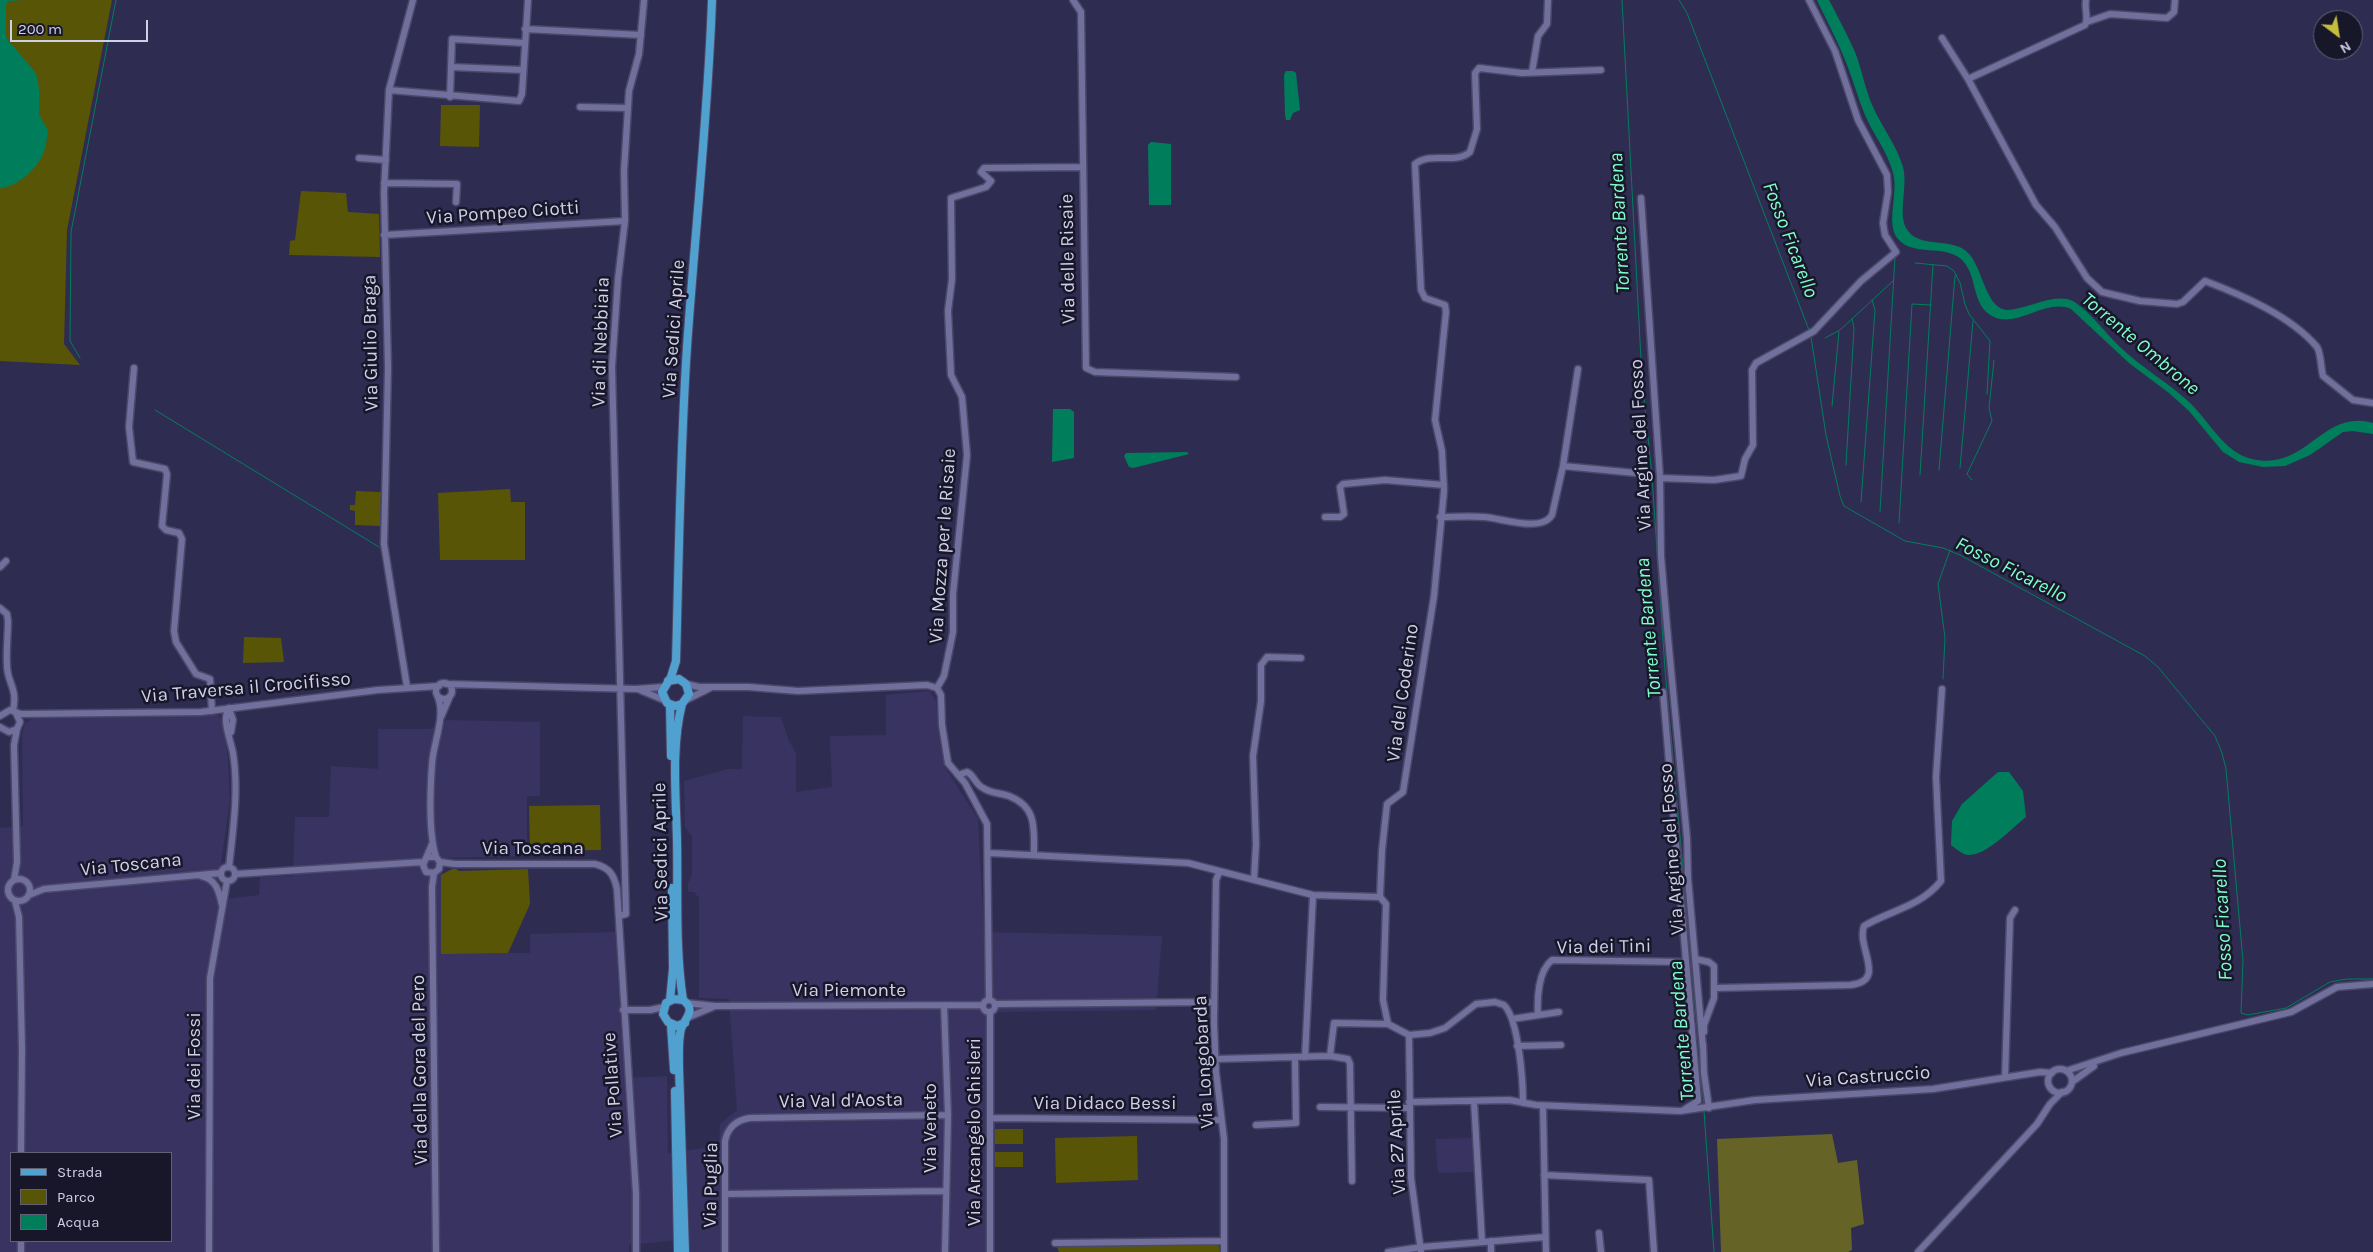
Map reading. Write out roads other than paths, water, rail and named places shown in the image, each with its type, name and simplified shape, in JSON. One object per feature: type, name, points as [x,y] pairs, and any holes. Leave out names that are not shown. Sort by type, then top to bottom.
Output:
[{"type":"main road","name":"Via Sedici Aprile","points":[[685,1252],[679,1064],[681,1029],[687,1020],[690,1009],[685,1001],[679,968],[676,791],[677,724],[689,692],[676,661],[680,483],[687,348],[709,87],[712,0]]},
{"type":"main road","points":[[665,684],[676,661]]},
{"type":"main road","points":[[665,684],[676,679],[684,682]]},
{"type":"main road","name":"Via Sedici Aprile","points":[[665,684],[662,694],[667,703],[673,969],[666,1007]]},
{"type":"main road","points":[[667,703],[684,702]]},
{"type":"main road","points":[[678,1252],[675,1088],[671,1025],[666,1007],[685,1001]]},
{"type":"main road","points":[[671,1025],[679,1026],[687,1020]]},
{"type":"street","name":"Via Giulio Braga","points":[[407,687],[384,544],[388,368],[384,183],[389,90],[412,0]]},
{"type":"street","points":[[389,90],[450,97],[516,101],[521,99],[528,0]]},
{"type":"street","name":"Via di Nebbiaia","points":[[621,687],[612,397],[616,296],[625,221],[627,108],[630,82],[641,35],[644,0]]},
{"type":"street","name":"Via delle Risaie","points":[[1073,0],[1081,12],[1086,368],[1095,372],[1236,376]]},
{"type":"street","points":[[1548,0],[1547,24],[1538,36],[1532,72],[1601,70]]},
{"type":"street","points":[[1660,478],[1714,480],[1741,476],[1745,459],[1753,445],[1752,370],[1756,363],[1814,331],[1861,281],[1896,252],[1885,234],[1883,223],[1888,192],[1887,175],[1858,120],[1835,51],[1809,0]]},
{"type":"street","points":[[2086,0],[2084,8],[2087,22]]},
{"type":"street","points":[[1968,79],[2030,49],[2080,28],[2087,22],[2110,14],[2167,18],[2174,12],[2175,0]]},
{"type":"street","points":[[525,29],[641,35]]},
{"type":"street","points":[[1942,38],[1968,79],[2036,205],[2055,227],[2087,278],[2102,292],[2140,301],[2177,304],[2183,302],[2205,281],[2226,288],[2273,311],[2318,348],[2324,376],[2353,400],[2373,403]]},
{"type":"street","points":[[450,97],[452,39],[525,43]]},
{"type":"street","points":[[451,67],[523,70]]},
{"type":"street","name":"Via del Coderino","points":[[1388,1024],[1383,1000],[1382,967],[1386,904],[1380,898],[1382,850],[1387,804],[1403,792],[1411,755],[1434,596],[1444,485],[1442,451],[1435,420],[1446,312],[1445,304],[1425,298],[1421,290],[1414,167],[1417,162],[1425,157],[1461,157],[1470,152],[1477,129],[1475,78],[1479,68],[1532,72]]},
{"type":"street","points":[[580,107],[627,108]]},
{"type":"street","points":[[359,158],[386,160]]},
{"type":"street","name":"Via Mozza per le Risaie","points":[[937,688],[944,676],[953,632],[953,594],[967,455],[962,398],[951,375],[948,311],[952,279],[951,198],[986,186],[991,181],[982,172],[984,168],[1082,167]]},
{"type":"street","points":[[384,183],[457,184],[456,202]]},
{"type":"street","name":"Via Argine del Fosso","points":[[1641,198],[1660,478],[1661,556],[1666,627],[1687,838],[1703,1048]]},
{"type":"street","name":"Via Pompeo Ciotti","points":[[384,235],[625,221]]},
{"type":"street","points":[[134,368],[129,427],[134,462],[165,469],[167,474],[162,526],[166,530],[179,533],[182,539],[174,631],[176,642],[196,674],[210,679],[213,711],[230,721]]},
{"type":"street","points":[[1440,517],[1487,517],[1510,522],[1544,522],[1552,515],[1578,369]]},
{"type":"street","points":[[1562,466],[1646,474]]},
{"type":"street","points":[[1325,517],[1344,514],[1340,487],[1343,484],[1396,480],[1444,485]]},
{"type":"street","points":[[0,567],[6,561]]},
{"type":"street","points":[[0,608],[7,614],[8,621],[6,664],[14,686],[17,729],[14,745],[17,862],[14,880]]},
{"type":"street","points":[[1254,879],[1256,844],[1253,756],[1261,701],[1261,665],[1264,658],[1270,656],[1301,658]]},
{"type":"street","points":[[684,682],[699,687],[798,690],[927,685],[937,688],[941,695],[946,758],[951,768],[958,774],[987,824],[989,853],[989,1000]]},
{"type":"street","points":[[636,689],[665,684]]},
{"type":"street","points":[[440,689],[444,699],[467,685]]},
{"type":"street","points":[[440,689],[467,685],[621,687],[636,689],[667,703]]},
{"type":"street","points":[[684,702],[713,686]]},
{"type":"street","name":"Via Traversa il Crocifisso","points":[[0,716],[5,711],[16,714],[38,712],[126,714],[213,711],[407,687],[440,689]]},
{"type":"street","name":"Via Pollative","points":[[619,916],[626,914],[621,687]]},
{"type":"street","points":[[440,689],[451,688],[451,695],[440,718]]},
{"type":"street","points":[[236,874],[431,865],[432,765],[440,718],[440,689]]},
{"type":"street","points":[[1716,988],[1850,985],[1862,983],[1868,978],[1869,969],[1863,940],[1864,926],[1914,904],[1926,896],[1941,881],[1936,777],[1942,689]]},
{"type":"street","points":[[1663,692],[1698,1102],[1680,1111]]},
{"type":"street","points":[[229,708],[226,715],[230,721]]},
{"type":"street","points":[[229,867],[235,799],[230,721],[238,708]]},
{"type":"street","points":[[3,729],[12,732],[17,729]]},
{"type":"street","points":[[3,729],[14,745]]},
{"type":"street","points":[[958,774],[967,772],[971,774],[981,787],[1010,797],[1025,805],[1034,823],[1034,854]]},
{"type":"street","points":[[231,847],[234,865],[238,869],[250,873]]},
{"type":"street","points":[[210,873],[222,867],[231,847]]},
{"type":"street","points":[[989,853],[1188,863],[1204,866],[1219,873],[1254,879],[1313,895],[1380,898]]},
{"type":"street","points":[[17,862],[23,880],[29,885],[27,898],[19,918]]},
{"type":"street","name":"Via Toscana","points":[[431,865],[585,863],[595,864],[610,870]]},
{"type":"street","name":"Via della Gora del Pero","points":[[431,865],[436,1252]]},
{"type":"street","points":[[229,867],[223,869],[221,873],[227,881],[233,880],[236,874]]},
{"type":"street","points":[[229,867],[236,874]]},
{"type":"street","name":"Via Pollative","points":[[610,870],[617,889],[619,916],[636,1194],[636,1252]]},
{"type":"street","name":"Via Toscana","points":[[29,885],[44,889],[221,873]]},
{"type":"street","name":"Via Longobarda","points":[[1219,873],[1216,880],[1214,1002],[1216,1059],[1224,1148],[1224,1252]]},
{"type":"street","points":[[194,874],[213,881],[218,888],[223,909]]},
{"type":"street","points":[[22,1152],[19,918],[15,901],[0,890],[14,880],[23,880]]},
{"type":"street","name":"Via dei Fossi","points":[[209,1252],[210,978],[227,881]]},
{"type":"street","points":[[8,885],[8,895]]},
{"type":"street","name":"Via Toscana","points":[[27,898],[44,889]]},
{"type":"street","points":[[1305,1057],[1313,895]]},
{"type":"street","points":[[15,901],[27,898]]},
{"type":"street","points":[[2005,1077],[2010,918],[2014,910]]},
{"type":"street","name":"Via dei Tini","points":[[1538,1016],[1541,983],[1547,964],[1553,959],[1686,962]]},
{"type":"street","points":[[1695,959],[1713,964],[1716,988],[1713,1005],[1704,1026],[1703,1048],[1709,1108]]},
{"type":"street","points":[[2072,1082],[2106,1060],[2121,1053],[2291,1012],[2337,987],[2373,984]]},
{"type":"street","points":[[989,1000],[996,1004],[1214,1002]]},
{"type":"street","points":[[983,1005],[989,1000]]},
{"type":"street","name":"Via Piemonte","points":[[685,1001],[714,1006],[983,1005]]},
{"type":"street","points":[[1330,1056],[1334,1023],[1388,1024],[1409,1035],[1430,1033],[1445,1028],[1473,1005],[1495,1002],[1504,1005],[1512,1019],[1523,1103]]},
{"type":"street","name":"Via Arcangelo Ghisleri","points":[[990,1013],[995,1010],[996,1004]]},
{"type":"street","name":"Via Veneto","points":[[944,1005],[948,1115],[945,1252]]},
{"type":"street","name":"Via Arcangelo Ghisleri","points":[[983,1005],[985,1010],[990,1013]]},
{"type":"street","name":"Via Piemonte","points":[[687,1020],[714,1006]]},
{"type":"street","points":[[624,1010],[650,1010],[666,1007]]},
{"type":"street","points":[[1512,1019],[1559,1012]]},
{"type":"street","name":"Via Arcangelo Ghisleri","points":[[990,1013],[990,1252]]},
{"type":"street","name":"Via 27 Aprile","points":[[1409,1035],[1411,1178],[1422,1249]]},
{"type":"street","points":[[1517,1046],[1561,1045]]},
{"type":"street","points":[[1216,1059],[1330,1056],[1345,1058],[1350,1061],[1352,1181]]},
{"type":"street","points":[[1256,1125],[1296,1123],[1295,1058]]},
{"type":"street","points":[[2066,1071],[2106,1060]]},
{"type":"street","points":[[1918,1252],[2037,1124],[2050,1104],[2062,1092],[2070,1088],[2072,1082],[2071,1075],[2066,1071],[2059,1069],[2052,1073],[2050,1104]]},
{"type":"street","name":"Via Castruccio","points":[[1320,1107],[1509,1100],[1543,1106],[1680,1111],[1755,1100],[1933,1089],[2005,1077],[2052,1073]]},
{"type":"street","points":[[2028,1074],[2043,1076],[2056,1092],[2062,1092]]},
{"type":"street","points":[[1474,1101],[1482,1242]]},
{"type":"street","points":[[1543,1106],[1546,1252]]},
{"type":"street","name":"Via Val d'Aosta","points":[[736,1122],[750,1118],[948,1115]]},
{"type":"street","name":"Via Didaco Bessi","points":[[990,1118],[1221,1120]]},
{"type":"street","name":"Via Puglia","points":[[725,1252],[727,1194],[725,1141],[730,1128],[736,1122]]},
{"type":"street","points":[[1544,1175],[1649,1180],[1654,1252]]},
{"type":"street","points":[[727,1194],[945,1190]]},
{"type":"street","points":[[1599,1233],[1601,1252]]},
{"type":"street","points":[[1388,1252],[1440,1249],[1490,1241],[1545,1237]]},
{"type":"street","points":[[1054,1243],[1224,1240]]},
{"type":"street","points":[[1490,1241],[1491,1252]]},
{"type":"water","points":[[0,0],[23,0],[8,1],[6,5],[6,34],[7,39],[36,73],[39,89],[39,115],[48,130],[44,151],[36,166],[13,185],[0,188]]},
{"type":"water","points":[[1817,0],[1829,0],[1836,13],[1855,52],[1873,107],[1900,159],[1904,174],[1903,215],[1906,228],[1919,239],[1962,248],[1974,260],[1989,295],[2000,308],[2007,310],[2015,309],[2060,299],[2076,303],[2088,313],[2114,342],[2188,401],[2225,443],[2242,456],[2271,461],[2287,457],[2340,424],[2355,421],[2373,423],[2373,434],[2353,431],[2343,432],[2310,455],[2285,466],[2263,467],[2239,462],[2223,452],[2189,411],[2169,393],[2129,363],[2071,309],[2052,307],[2013,319],[1994,317],[1986,312],[1981,306],[1967,266],[1961,259],[1946,252],[1912,248],[1898,239],[1894,233],[1892,217],[1894,181],[1891,165],[1865,115],[1844,57]]},
{"type":"water","points":[[1286,71],[1296,73],[1300,110],[1293,113],[1290,120],[1286,120],[1285,115],[1284,75]]},
{"type":"water","points":[[1151,142],[1171,144],[1171,205],[1149,205],[1148,145]]},
{"type":"water","points":[[1053,409],[1070,409],[1074,412],[1074,458],[1052,462]]},
{"type":"water","points":[[1187,452],[1189,454],[1133,468],[1129,467],[1124,456],[1126,453]]},
{"type":"water","points":[[1998,772],[2009,772],[2023,791],[2026,817],[1988,848],[1971,855],[1964,854],[1951,845],[1952,821],[1962,804]]},
{"type":"waterway","points":[[80,358],[70,341],[71,232],[116,0]]},
{"type":"waterway","name":"Torrente Bardena","points":[[1622,0],[1642,379],[1652,476],[1665,670],[1701,1069]]},
{"type":"waterway","name":"Fosso Ficarello","points":[[1679,0],[1687,13],[1809,330]]},
{"type":"waterway","points":[[1880,512],[1895,257]]},
{"type":"waterway","points":[[1915,263],[1947,266],[1954,271],[1960,283],[1969,314],[1990,341],[1987,394]]},
{"type":"waterway","points":[[1920,475],[1933,265]]},
{"type":"waterway","points":[[1939,470],[1955,276],[1957,275]]},
{"type":"waterway","points":[[1825,338],[1840,330],[1893,281]]},
{"type":"waterway","points":[[1861,502],[1875,310],[1872,300]]},
{"type":"waterway","points":[[1899,523],[1912,304],[1931,305]]},
{"type":"waterway","points":[[1846,465],[1854,328],[1852,319]]},
{"type":"waterway","points":[[1960,468],[1973,321]]},
{"type":"waterway","points":[[1832,406],[1839,332]]},
{"type":"waterway","name":"Fosso Ficarello","points":[[1811,337],[1826,435],[1844,506],[1905,541],[1943,548],[1960,555],[2145,656],[2158,667],[2215,736],[2226,769],[2243,961],[2241,1013],[2248,1015],[2286,1008],[2330,982],[2347,979],[2373,979]]},
{"type":"waterway","points":[[1972,480],[1967,474],[1992,421],[1989,408],[1994,360]]},
{"type":"waterway","points":[[155,410],[379,547]]},
{"type":"waterway","points":[[1943,679],[1945,638],[1938,584],[1950,550]]},
{"type":"waterway","name":"Torrente Bardena","points":[[1701,1076],[1704,1104]]},
{"type":"waterway","name":"Torrente Bardena","points":[[1704,1111],[1714,1252]]},
{"type":"water label","name":"Torrente Ombrone","points":[[2140,344]]}]
